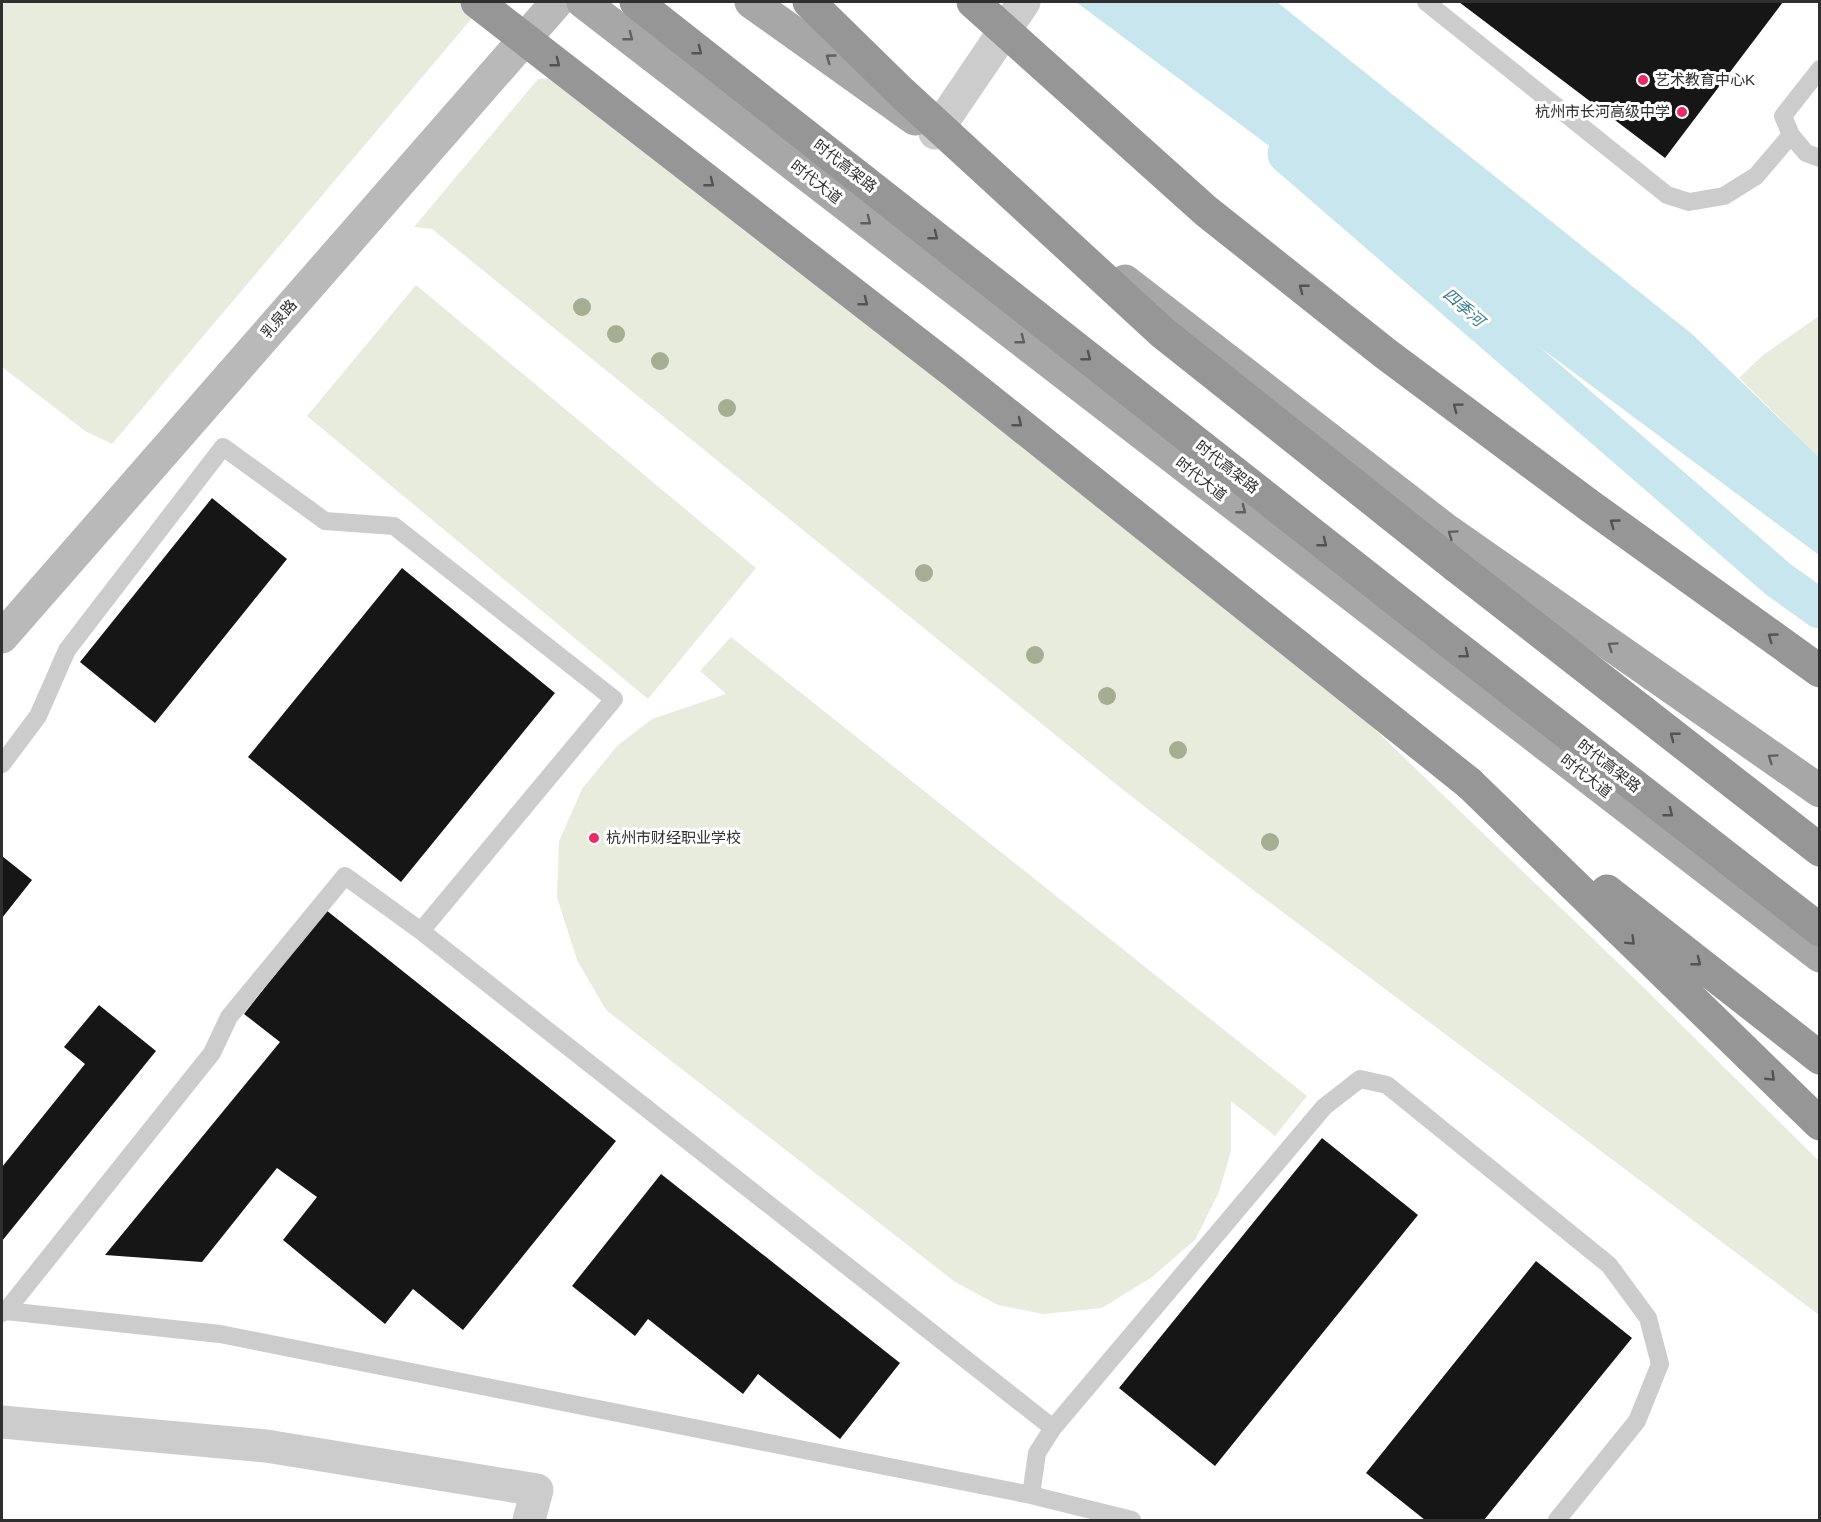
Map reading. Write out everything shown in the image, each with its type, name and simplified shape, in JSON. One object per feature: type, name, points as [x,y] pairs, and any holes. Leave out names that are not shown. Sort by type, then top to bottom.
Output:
[{"type":"highway","points":[[477,2],[963,379],[1469,783],[1820,1058]]},
{"type":"highway","name":"时代高架路","points":[[636,2],[1428,626],[1820,930]]},
{"type":"highway","points":[[809,2],[901,92],[1163,333],[1456,566],[1820,850]]},
{"type":"highway","points":[[973,2],[1206,211],[1377,347],[1590,506],[1820,671]]},
{"type":"highway","points":[[1469,783],[1820,1124]]},
{"type":"main road","name":"时代大道","points":[[583,2],[1820,956]]},
{"type":"main road","points":[[751,2],[935,133],[1445,529],[1820,791]]},
{"type":"street","name":"乳泉路","points":[[2,637],[557,2]]},
{"type":"street","points":[[935,133],[1024,2]]},
{"type":"street","points":[[2,1422],[266,1446],[533,1505]]},
{"type":"lane","points":[[1426,2],[1667,195],[1689,202],[1724,196],[1756,176],[1791,135]]},
{"type":"lane","points":[[1820,69],[1783,116],[1791,135],[1806,153],[1820,158]]},
{"type":"lane","points":[[2,764],[38,716],[67,650],[223,447],[325,521],[394,526],[614,699],[421,931]]},
{"type":"lane","points":[[4,1312],[212,1053],[230,1017],[345,876],[421,931],[1053,1428]]},
{"type":"lane","points":[[1031,1495],[1037,1453],[1053,1428],[1324,1107],[1360,1079],[1388,1085],[1609,1265],[1648,1318],[1660,1364],[1637,1421],[1557,1521]]},
{"type":"lane","points":[[4,1312],[220,1334],[1031,1495],[1132,1521]]},
{"type":"green space","points":[[2,2],[464,2],[478,11],[112,444],[85,431],[2,367]]},
{"type":"green space","points":[[557,78],[881,328],[930,374],[1364,719],[1640,984],[1819,1161],[1819,1315],[1127,793],[432,229],[414,227],[538,79]]},
{"type":"green space","points":[[416,285],[756,568],[648,699],[307,416]]},
{"type":"green space","points":[[1819,316],[1819,457],[1739,378],[1763,355]]},
{"type":"green space","points":[[731,637],[1307,1096],[1275,1136],[1231,1101],[1231,1151],[1219,1192],[1195,1240],[1152,1277],[1102,1308],[1043,1314],[998,1305],[955,1282],[606,1010],[577,960],[557,897],[559,841],[582,789],[617,746],[652,719],[726,694],[700,671]]},
{"type":"water","points":[[1076,2],[1277,2],[1692,334],[1819,457],[1819,555]]},
{"type":"building","name":"艺术教育中心K","points":[[1459,2],[1783,2],[1665,158]]},
{"type":"building","points":[[212,498],[287,559],[155,723],[80,662]]},
{"type":"building","points":[[402,568],[555,693],[401,882],[248,757]]},
{"type":"building","points":[[2,856],[32,880],[2,918]]},
{"type":"building","points":[[326,910],[616,1141],[463,1330],[413,1289],[385,1324],[283,1240],[317,1197],[277,1168],[202,1262],[105,1255],[280,1042],[244,1014]]},
{"type":"building","points":[[99,1005],[156,1051],[2,1241],[2,1167],[85,1064],[64,1047]]},
{"type":"building","points":[[1322,1138],[1418,1215],[1215,1466],[1119,1388]]},
{"type":"building","points":[[661,1174],[900,1363],[840,1439],[758,1374],[743,1394],[648,1319],[635,1336],[572,1286]]},
{"type":"building","points":[[1536,1261],[1632,1338],[1484,1520],[1425,1520],[1366,1473]]},
{"type":"waterway","name":"四季河","points":[[1287,154],[1779,580],[1820,609]]},
{"type":"place","name":"艺术教育中心K","points":[[1643,80]]},
{"type":"place","name":"杭州市长河高级中学","points":[[1682,112]]},
{"type":"place","name":"杭州市财经职业学校","points":[[594,838]]}]
